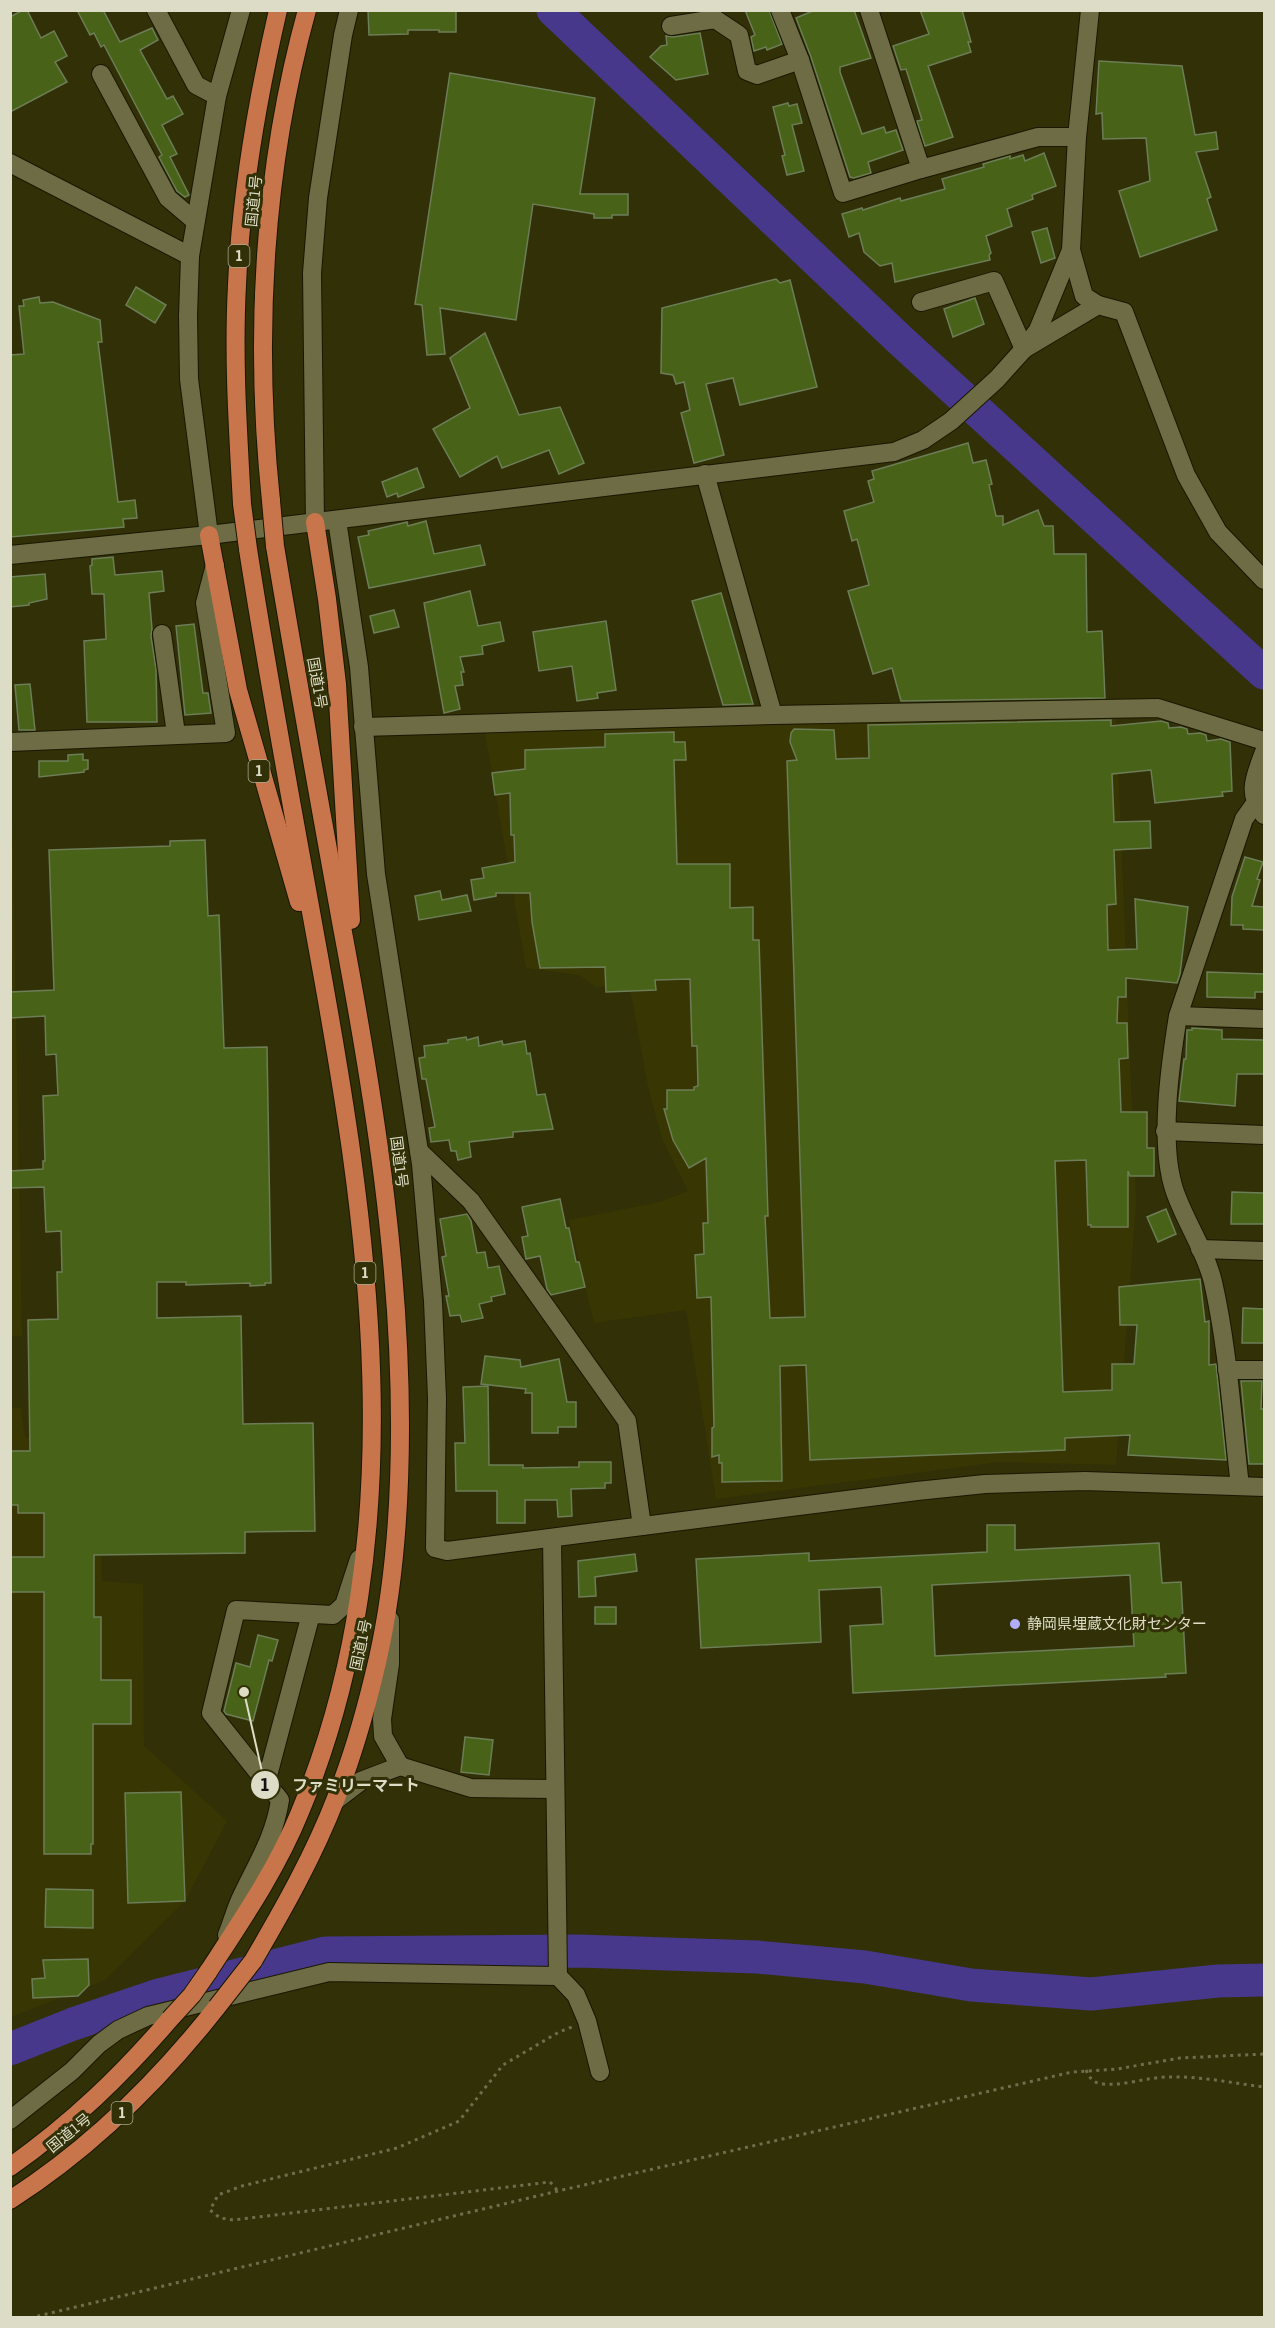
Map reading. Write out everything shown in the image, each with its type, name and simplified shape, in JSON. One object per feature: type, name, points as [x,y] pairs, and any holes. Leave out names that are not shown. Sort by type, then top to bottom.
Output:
[{"type":"highway","name":"国道1号","points":[[10,2167],[57,2133],[134,2062],[192,1995],[275,1864],[300,1815],[318,1765],[349,1654],[361,1589],[369,1517],[372,1398],[368,1304],[351,1150],[242,504],[235,354],[242,215],[251,147],[278,10]]},
{"type":"highway","name":"国道1号","points":[[10,2200],[80,2149],[121,2114],[159,2076],[253,1960],[300,1878],[336,1800],[363,1718],[378,1657],[390,1592],[398,1518],[400,1377],[396,1301],[380,1149],[356,998],[275,546],[264,421],[265,284],[278,150],[307,10]]},
{"type":"highway","name":"1","points":[[315,522],[337,684],[356,998]]},
{"type":"highway","name":"1","points":[[209,535],[238,690],[327,1002]]},
{"type":"street","points":[[156,10],[196,86],[217,96]]},
{"type":"street","points":[[209,535],[189,379],[190,256],[217,96],[241,10]]},
{"type":"street","points":[[315,522],[312,273],[318,198],[343,35],[349,10]]},
{"type":"street","points":[[780,10],[800,60],[843,193],[1038,137],[1077,137]]},
{"type":"street","points":[[869,10],[921,169]]},
{"type":"street","points":[[1090,10],[1077,137],[1071,250],[1084,296],[1098,305],[1124,312],[1186,475],[1218,532],[1264,580]]},
{"type":"street","points":[[671,26],[715,19],[739,35],[747,71],[757,75],[800,60]]},
{"type":"street","points":[[101,74],[168,198],[195,221]]},
{"type":"street","points":[[10,163],[190,256]]},
{"type":"street","points":[[10,555],[209,535],[894,452],[923,440],[951,421],[997,379],[1024,350],[1038,330],[1071,250]]},
{"type":"street","points":[[921,302],[994,281],[1024,350]]},
{"type":"street","points":[[1024,350],[1098,305]]},
{"type":"street","points":[[705,474],[772,715]]},
{"type":"street","points":[[337,520],[359,667],[376,874],[419,1151],[434,1312],[437,1398],[435,1548],[447,1551],[985,1484],[1085,1481],[1264,1487]]},
{"type":"street","points":[[10,742],[226,733],[205,603],[215,566]]},
{"type":"street","points":[[162,634],[176,734]]},
{"type":"street","points":[[363,727],[772,715],[1158,708],[1264,741]]},
{"type":"street","points":[[1240,1486],[1227,1370],[1213,1280],[1174,1188],[1165,1131],[1173,1043],[1178,1016],[1244,819],[1262,804],[1253,782],[1264,752]]},
{"type":"street","points":[[1178,1016],[1264,1019]]},
{"type":"street","points":[[1165,1131],[1264,1135]]},
{"type":"street","points":[[419,1151],[471,1201],[627,1421],[642,1526]]},
{"type":"street","points":[[1200,1249],[1264,1251]]},
{"type":"street","points":[[1227,1370],[1264,1370]]},
{"type":"street","points":[[220,1953],[240,1900],[268,1846],[276,1823],[280,1800],[212,1713],[236,1610],[333,1615],[344,1605],[369,1517]]},
{"type":"street","points":[[552,1538],[558,1976],[576,1995],[587,2021],[600,2072]]},
{"type":"street","points":[[390,1592],[390,1664],[382,1719],[383,1736],[400,1766]]},
{"type":"street","points":[[266,1783],[311,1614]]},
{"type":"street","points":[[336,1800],[361,1781],[400,1766],[471,1788],[554,1789]]},
{"type":"street","points":[[10,2120],[72,2071],[99,2044],[118,2030],[148,2016],[329,1972],[558,1976]]},
{"type":"path","points":[[558,2191],[550,2182],[233,2220],[220,2218],[210,2210],[218,2195],[226,2192],[397,2148],[459,2121],[503,2065],[559,2032],[587,2021]]},
{"type":"path","points":[[30,2318],[558,2191],[1050,2077],[1180,2058],[1264,2054]]},
{"type":"path","points":[[1086,2070],[1090,2078],[1097,2083],[1111,2085],[1165,2077],[1190,2077],[1264,2087]]},
{"type":"shaded area","points":[[1116,712],[1136,1205],[1116,1465],[1000,1462],[716,1499],[686,1310],[594,1323],[569,1220],[660,1202],[688,1191],[662,1139],[648,1087],[630,989],[596,987],[579,975],[526,968],[484,728]]},
{"type":"shaded area","points":[[11,750],[22,1336],[10,1336]]},
{"type":"shaded area","points":[[10,1408],[21,1408],[25,1438],[99,1436],[102,1581],[143,1584],[144,1746],[227,1821],[185,1901],[105,1980],[11,2017]]},
{"type":"building","points":[[27,10],[41,38],[54,31],[67,56],[55,62],[67,82],[10,112],[10,17]]},
{"type":"building","points":[[77,10],[103,10],[120,42],[152,28],[158,40],[140,50],[167,99],[173,96],[183,114],[162,125],[177,154],[170,157],[189,195],[185,197],[177,191],[159,157],[162,155],[104,45],[101,47],[94,33],[90,35]]},
{"type":"building","points":[[368,10],[456,10],[456,32],[408,30],[408,34],[369,35]]},
{"type":"building","points":[[745,10],[769,10],[782,44],[767,50],[766,47],[754,51],[751,37],[755,35]]},
{"type":"building","points":[[815,10],[854,10],[871,58],[840,67],[840,72],[862,134],[884,127],[886,133],[896,130],[903,150],[868,162],[871,173],[854,178],[850,177],[796,18]]},
{"type":"building","points":[[920,10],[962,10],[971,42],[968,42],[971,52],[928,66],[953,137],[925,146],[917,121],[922,120],[906,69],[901,70],[893,46],[929,34]]},
{"type":"building","points":[[700,33],[708,74],[676,80],[650,57],[661,46],[667,45],[666,36]]},
{"type":"building","points":[[1099,61],[1182,66],[1195,135],[1216,132],[1218,149],[1196,152],[1211,197],[1207,199],[1217,230],[1140,257],[1119,191],[1150,181],[1146,138],[1103,139],[1102,113],[1096,114]]},
{"type":"building","points":[[450,73],[595,98],[580,194],[628,194],[628,215],[594,218],[594,214],[533,204],[516,320],[440,308],[445,354],[427,355],[422,305],[415,304]]},
{"type":"building","points":[[788,103],[789,106],[797,104],[802,123],[792,125],[804,171],[787,175],[782,156],[785,155],[773,107]]},
{"type":"building","points":[[1044,153],[1056,186],[1032,195],[1033,199],[1007,209],[1012,226],[986,236],[991,253],[990,260],[895,282],[892,263],[880,266],[864,252],[859,233],[849,237],[842,214],[900,198],[901,201],[945,189],[942,179],[984,167],[983,164],[1010,156],[1010,159],[1023,155],[1025,161]]},
{"type":"building","points":[[1047,228],[1055,258],[1041,263],[1032,232]]},
{"type":"building","points":[[776,279],[780,283],[790,280],[817,387],[740,405],[733,378],[706,384],[724,455],[694,463],[681,413],[690,410],[684,382],[676,384],[673,375],[661,373],[662,308]]},
{"type":"building","points":[[136,287],[166,305],[155,323],[126,305]]},
{"type":"building","points":[[39,297],[40,303],[53,302],[100,320],[102,342],[98,342],[118,502],[135,500],[137,518],[123,519],[124,527],[10,537],[10,355],[24,354],[19,306],[24,306],[23,300]]},
{"type":"building","points":[[975,298],[984,324],[953,337],[944,309]]},
{"type":"building","points":[[485,333],[519,415],[560,407],[584,463],[559,474],[549,450],[502,468],[497,456],[460,477],[433,429],[470,408],[450,358]]},
{"type":"building","points":[[968,443],[973,463],[986,460],[996,516],[1003,516],[1003,525],[1038,510],[1044,526],[1053,526],[1054,554],[1086,554],[1087,632],[1102,631],[1105,698],[901,701],[892,668],[873,674],[848,591],[869,585],[857,539],[852,541],[844,511],[874,502],[868,481],[874,479],[872,471]]},
{"type":"building","points":[[417,468],[424,487],[398,497],[397,493],[387,497],[382,482]]},
{"type":"building","points":[[426,521],[434,554],[480,545],[485,565],[369,588],[358,537],[369,535],[368,531],[407,522],[408,526]]},
{"type":"building","points":[[113,557],[115,575],[162,571],[164,591],[149,593],[151,636],[156,669],[157,722],[87,722],[84,641],[106,639],[104,594],[92,594],[90,566],[92,559]]},
{"type":"building","points":[[45,574],[47,599],[29,603],[29,605],[10,607],[10,577]]},
{"type":"building","points":[[470,591],[478,626],[500,622],[504,641],[482,646],[483,654],[460,657],[464,672],[461,672],[463,685],[455,686],[460,709],[444,713],[424,603]]},
{"type":"building","points":[[721,593],[753,704],[723,705],[692,601]]},
{"type":"building","points":[[394,610],[399,627],[374,633],[370,616]]},
{"type":"building","points":[[606,621],[616,690],[597,693],[598,698],[577,701],[572,666],[539,671],[533,632]]},
{"type":"building","points":[[194,624],[203,693],[208,693],[211,713],[185,715],[176,626]]},
{"type":"building","points":[[30,684],[35,730],[19,730],[15,685]]},
{"type":"building","points":[[1111,720],[1111,726],[1161,721],[1168,723],[1169,728],[1187,729],[1188,734],[1206,735],[1207,741],[1221,739],[1230,742],[1232,791],[1222,792],[1223,796],[1155,803],[1151,770],[1112,774],[1114,822],[1150,821],[1151,848],[1114,850],[1116,904],[1107,905],[1108,950],[1137,949],[1135,899],[1188,907],[1177,983],[1126,978],[1126,997],[1118,997],[1117,1023],[1127,1023],[1128,1058],[1119,1059],[1121,1112],[1147,1112],[1147,1148],[1154,1148],[1154,1176],[1130,1176],[1128,1171],[1128,1227],[1091,1227],[1088,1225],[1086,1160],[1055,1161],[1063,1392],[1112,1390],[1112,1364],[1134,1364],[1137,1325],[1120,1325],[1119,1287],[1200,1279],[1205,1322],[1209,1321],[1209,1365],[1216,1364],[1226,1460],[1128,1455],[1130,1435],[1065,1438],[1065,1450],[810,1460],[806,1365],[780,1366],[782,1481],[722,1482],[722,1463],[719,1463],[719,1455],[712,1457],[712,1428],[714,1427],[711,1297],[697,1298],[695,1255],[704,1254],[703,1223],[708,1223],[706,1158],[689,1168],[673,1140],[664,1109],[667,1109],[667,1090],[694,1090],[694,1087],[698,1086],[697,1046],[692,1046],[690,979],[655,980],[656,990],[606,992],[605,967],[540,968],[532,922],[530,893],[496,893],[496,896],[474,900],[471,880],[484,878],[482,868],[515,862],[514,835],[511,835],[510,793],[495,795],[492,773],[525,769],[525,750],[605,747],[605,734],[674,732],[674,742],[685,742],[686,760],[674,760],[677,864],[730,864],[730,908],[753,907],[753,940],[759,940],[768,1216],[765,1216],[770,1318],[805,1317],[787,761],[797,760],[790,742],[791,733],[794,729],[834,730],[836,759],[869,758],[868,725]]},
{"type":"building","points":[[83,754],[83,760],[88,760],[88,769],[84,772],[39,777],[39,761],[68,761],[68,755]]},
{"type":"building","points":[[205,840],[208,916],[219,915],[224,1048],[267,1047],[271,1283],[250,1286],[250,1283],[186,1285],[186,1282],[157,1282],[157,1318],[241,1316],[243,1424],[313,1423],[315,1531],[245,1532],[245,1553],[94,1555],[94,1617],[101,1617],[101,1680],[131,1680],[131,1724],[93,1724],[93,1844],[91,1844],[91,1854],[44,1854],[44,1592],[10,1592],[10,1557],[44,1557],[44,1513],[18,1513],[18,1505],[10,1505],[10,1451],[30,1451],[28,1320],[58,1319],[57,1272],[62,1272],[61,1231],[46,1232],[44,1187],[10,1188],[10,1171],[43,1169],[43,1161],[45,1161],[43,1096],[58,1095],[56,1054],[46,1055],[45,1016],[10,1018],[10,992],[54,990],[49,850],[170,846],[170,841]]},
{"type":"building","points":[[1245,857],[1263,862],[1252,906],[1264,907],[1264,930],[1243,929],[1243,925],[1231,925],[1232,897]]},
{"type":"building","points":[[440,891],[442,900],[467,895],[471,911],[419,920],[415,896]]},
{"type":"building","points":[[1207,972],[1264,974],[1264,992],[1255,992],[1255,998],[1207,997]]},
{"type":"building","points":[[1192,1028],[1222,1030],[1222,1039],[1264,1040],[1264,1074],[1237,1074],[1235,1106],[1179,1101],[1184,1059],[1186,1059],[1187,1030],[1192,1030]]},
{"type":"building","points":[[466,1037],[467,1040],[478,1037],[479,1046],[502,1041],[503,1045],[525,1041],[527,1054],[530,1053],[537,1095],[545,1094],[553,1129],[513,1132],[513,1137],[469,1142],[471,1157],[458,1160],[456,1151],[451,1151],[449,1140],[431,1142],[429,1128],[435,1127],[426,1079],[422,1079],[419,1058],[425,1057],[424,1046],[448,1043],[448,1040]]},
{"type":"building","points":[[1232,1192],[1264,1193],[1264,1224],[1231,1224]]},
{"type":"building","points":[[560,1199],[566,1228],[569,1228],[576,1262],[579,1262],[585,1287],[551,1295],[547,1289],[540,1256],[526,1259],[522,1237],[528,1236],[522,1207]]},
{"type":"building","points":[[1166,1209],[1176,1234],[1158,1242],[1147,1217]]},
{"type":"building","points":[[467,1214],[471,1221],[477,1253],[485,1252],[488,1268],[499,1266],[505,1294],[491,1297],[492,1301],[479,1304],[483,1318],[462,1322],[460,1315],[450,1316],[442,1257],[446,1256],[440,1219]]},
{"type":"building","points":[[1243,1308],[1264,1309],[1264,1343],[1242,1343]]},
{"type":"building","points":[[485,1356],[520,1360],[521,1367],[559,1359],[567,1402],[576,1402],[576,1427],[558,1427],[558,1433],[532,1433],[532,1393],[525,1393],[526,1389],[481,1384]]},
{"type":"building","points":[[1241,1381],[1262,1381],[1264,1464],[1249,1464]]},
{"type":"building","points":[[488,1386],[489,1465],[523,1465],[523,1468],[579,1467],[579,1462],[611,1462],[611,1483],[605,1483],[605,1488],[571,1489],[572,1516],[558,1517],[557,1500],[525,1500],[525,1523],[497,1523],[497,1491],[456,1491],[455,1443],[465,1443],[463,1387]]},
{"type":"building","points":[[987,1525],[1015,1525],[1015,1550],[1159,1543],[1162,1583],[1181,1582],[1186,1673],[1165,1674],[1166,1677],[853,1693],[850,1626],[883,1624],[881,1587],[819,1590],[821,1642],[701,1648],[696,1559],[809,1553],[809,1561],[987,1552]],"holes":[[[1130,1575],[1134,1646],[935,1656],[932,1585]]]},
{"type":"building","points":[[635,1554],[637,1571],[595,1577],[596,1596],[579,1597],[578,1561]]},
{"type":"building","points":[[595,1607],[616,1607],[616,1624],[595,1624]]},
{"type":"building","points":[[258,1635],[278,1640],[272,1661],[269,1660],[253,1721],[226,1714],[224,1711],[236,1663],[250,1667]]},
{"type":"building","points":[[465,1737],[493,1740],[489,1775],[461,1772]]},
{"type":"building","points":[[181,1792],[185,1901],[128,1903],[125,1793]]},
{"type":"building","points":[[46,1889],[93,1890],[93,1928],[45,1927]]},
{"type":"building","points":[[88,1959],[89,1985],[78,1996],[33,1998],[32,1979],[45,1978],[43,1960]]},
{"type":"waterway","points":[[553,10],[900,340],[1264,673]]},
{"type":"waterway","points":[[10,2049],[73,2024],[159,1995],[325,1953],[579,1951],[757,1957],[865,1967],[971,1985],[1091,1994],[1218,1981],[1264,1980]]},
{"type":"place","name":"静岡県埋蔵文化財センター","points":[[1015,1624]]},
{"type":"place","name":"ファミリーマート","points":[[244,1692]]}]
